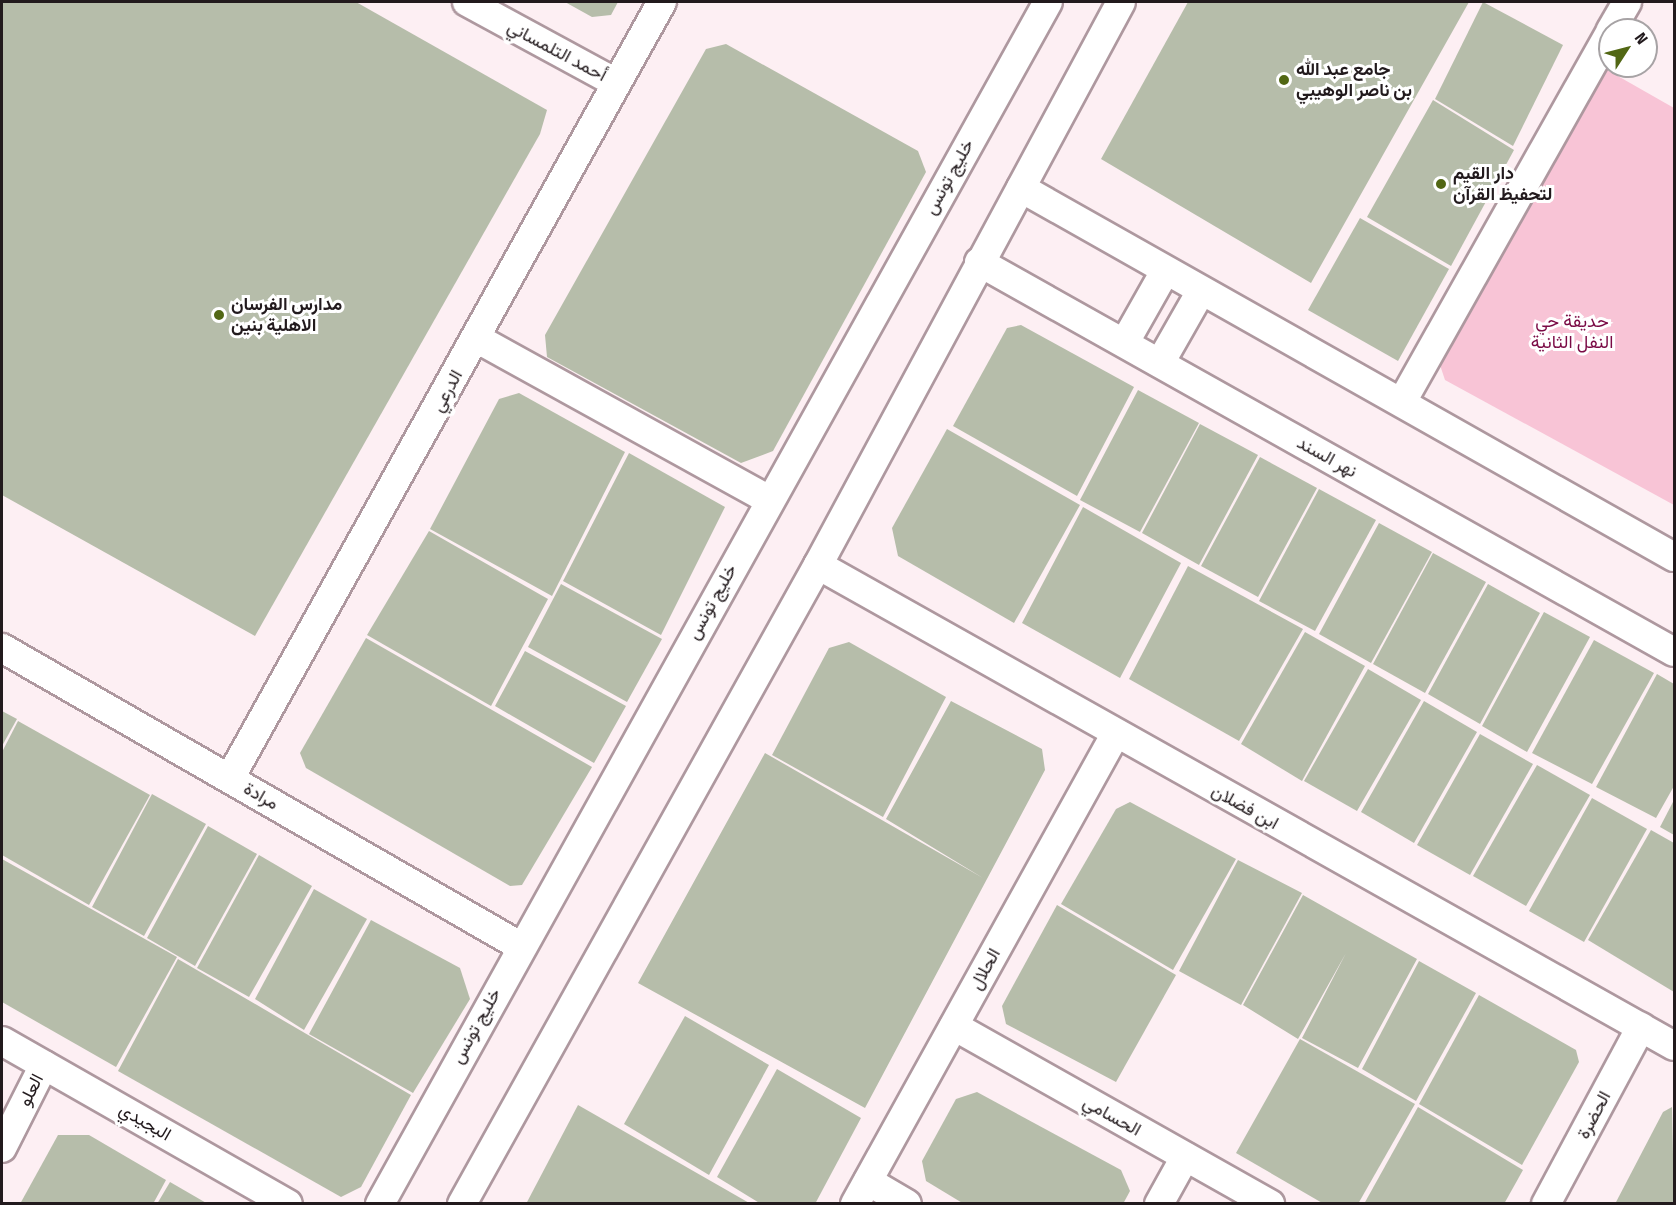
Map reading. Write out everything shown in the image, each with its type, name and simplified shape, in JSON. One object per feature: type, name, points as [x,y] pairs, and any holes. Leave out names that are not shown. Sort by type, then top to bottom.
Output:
[{"type":"street","name":"أحمد التلمساني","points":[[467,2],[616,83]]},
{"type":"street","name":"الدرعي","points":[[230,778],[662,2]]},
{"type":"street","name":"خليج تونس","points":[[380,1203],[520,946],[1048,2]]},
{"type":"street","points":[[462,1203],[818,565],[979,262],[1121,2]]},
{"type":"street","points":[[1618,18],[1627,2]]},
{"type":"street","points":[[1403,400],[1598,54]]},
{"type":"street","points":[[1021,188],[1164,273],[1403,400],[1674,557]]},
{"type":"street","name":"نهر السند","points":[[979,262],[1674,652]]},
{"type":"street","points":[[1125,342],[1164,273]]},
{"type":"street","points":[[1160,363],[1200,293]]},
{"type":"street","points":[[476,338],[769,500]]},
{"type":"street","name":"ابن فضلان","points":[[818,565],[1115,735],[1674,1046]]},
{"type":"street","name":"مرادة","points":[[2,648],[520,946]]},
{"type":"street","name":"الحلال","points":[[862,1192],[1115,735]]},
{"type":"street","name":"الحسامي","points":[[954,1026],[1270,1203]]},
{"type":"street","name":"الحضرة","points":[[1546,1203],[1641,1027]]},
{"type":"street","name":"البجيدي","points":[[2,1041],[288,1203]]},
{"type":"street","name":"العلو","points":[[2,1148],[44,1065]]},
{"type":"street","points":[[1159,1203],[1185,1157]]},
{"type":"street","points":[[862,1192],[907,1203]]},
{"type":"green space","name":"حديقة حي النفل الثانية","points":[[1598,74],[1598,78],[1621,78],[1674,108],[1674,505],[1445,380],[1438,359]]},
{"type":"building","name":"مدارس الفرسان الاهلية بنين","points":[[2,2],[356,2],[547,110],[540,134],[255,636],[2,495]]},
{"type":"building","points":[[565,2],[618,2],[611,15],[592,17]]},
{"type":"building","name":"جامع عبد الله بن ناصر الوهيبي","points":[[1188,2],[1469,2],[1311,283],[1101,159]]},
{"type":"building","points":[[1483,2],[1563,45],[1513,146],[1435,99]]},
{"type":"building","points":[[726,44],[918,151],[926,172],[773,451],[741,463],[547,357],[545,335],[706,49]]},
{"type":"building","name":"دار القيم لتحفيظ القرآن","points":[[1433,100],[1514,150],[1451,266],[1367,217]]},
{"type":"building","points":[[1360,218],[1449,269],[1398,361],[1308,310]]},
{"type":"building","points":[[1021,325],[1134,387],[1077,496],[953,426],[1007,328]]},
{"type":"building","points":[[1138,390],[1199,423],[1140,532],[1080,500]]},
{"type":"building","points":[[519,393],[625,452],[552,596],[430,529],[499,399]]},
{"type":"building","points":[[1200,424],[1258,455],[1199,565],[1142,533]]},
{"type":"building","points":[[947,429],[1080,505],[1014,623],[898,556],[892,528]]},
{"type":"building","points":[[629,453],[725,507],[661,635],[563,581]]},
{"type":"building","points":[[1260,457],[1317,488],[1258,597],[1201,566]]},
{"type":"building","points":[[1319,489],[1376,520],[1315,631],[1259,601]]},
{"type":"building","points":[[1083,507],[1181,563],[1120,678],[1022,623]]},
{"type":"building","points":[[1379,523],[1432,552],[1371,663],[1319,634]]},
{"type":"building","points":[[429,531],[548,599],[491,706],[367,635]]},
{"type":"building","points":[[1433,553],[1486,582],[1425,693],[1373,664]]},
{"type":"building","points":[[1188,566],[1303,629],[1239,741],[1129,679]]},
{"type":"building","points":[[561,584],[662,639],[627,702],[528,647]]},
{"type":"building","points":[[1488,584],[1540,613],[1480,724],[1428,694]]},
{"type":"building","points":[[1544,612],[1590,637],[1527,752],[1482,726]]},
{"type":"building","points":[[1305,632],[1365,666],[1302,781],[1241,744]]},
{"type":"building","points":[[366,638],[592,767],[522,885],[510,886],[306,768],[300,753]]},
{"type":"building","points":[[1594,640],[1654,673],[1592,784],[1532,753]]},
{"type":"building","points":[[849,642],[946,697],[883,817],[772,755],[829,648]]},
{"type":"building","points":[[525,651],[626,706],[594,763],[495,706]]},
{"type":"building","points":[[1368,669],[1421,700],[1357,811],[1304,781]]},
{"type":"building","points":[[1657,674],[1674,684],[1674,786],[1656,818],[1596,787]]},
{"type":"building","points":[[951,701],[1042,749],[1045,770],[865,1108],[638,983],[765,753],[983,878],[886,819]]},
{"type":"building","points":[[1424,701],[1477,732],[1414,843],[1361,812]]},
{"type":"building","points":[[2,711],[17,719],[2,746]]},
{"type":"building","points":[[18,721],[150,795],[89,905],[2,855],[2,752]]},
{"type":"building","points":[[1480,734],[1533,764],[1470,875],[1417,845]]},
{"type":"building","points":[[1537,765],[1590,795],[1526,906],[1473,876]]},
{"type":"building","points":[[152,794],[206,824],[144,936],[92,907]]},
{"type":"building","points":[[1592,798],[1647,829],[1584,942],[1529,911]]},
{"type":"building","points":[[1674,800],[1674,835],[1660,827]]},
{"type":"building","points":[[1130,802],[1236,859],[1173,970],[1061,904],[1116,809]]},
{"type":"building","points":[[208,826],[257,854],[195,966],[147,938]]},
{"type":"building","points":[[1651,830],[1674,843],[1674,992],[1588,940]]},
{"type":"building","points":[[259,855],[312,886],[249,997],[197,968]]},
{"type":"building","points":[[2,859],[177,957],[116,1067],[2,1002]]},
{"type":"building","points":[[1238,860],[1302,893],[1241,1005],[1179,971]]},
{"type":"building","points":[[314,889],[367,919],[304,1030],[255,999]]},
{"type":"building","points":[[1303,895],[1417,959],[1358,1068],[1302,1038],[1346,953],[1298,1039],[1243,1005]]},
{"type":"building","points":[[1057,905],[1176,975],[1116,1082],[1006,1024],[1002,1006]]},
{"type":"building","points":[[371,920],[460,968],[470,999],[413,1093],[309,1034]]},
{"type":"building","points":[[178,959],[411,1095],[361,1187],[341,1197],[118,1071]]},
{"type":"building","points":[[1419,961],[1476,993],[1416,1101],[1362,1069]]},
{"type":"building","points":[[1479,995],[1576,1050],[1579,1062],[1522,1165],[1419,1104]]},
{"type":"building","points":[[685,1016],[769,1065],[709,1175],[624,1124]]},
{"type":"building","points":[[1300,1039],[1415,1104],[1358,1204],[1324,1204],[1236,1153]]},
{"type":"building","points":[[777,1069],[861,1118],[815,1204],[761,1204],[717,1177]]},
{"type":"building","points":[[977,1092],[1121,1170],[1130,1191],[1123,1204],[964,1204],[926,1181],[922,1161],[956,1099]]},
{"type":"building","points":[[578,1105],[751,1204],[526,1204]]},
{"type":"building","points":[[1418,1107],[1523,1170],[1504,1204],[1364,1204]]},
{"type":"building","points":[[1672,1107],[1674,1204],[1615,1204],[1663,1112]]},
{"type":"building","points":[[58,1135],[89,1135],[166,1180],[153,1204],[20,1204]]},
{"type":"building","points":[[170,1182],[208,1204],[157,1204]]},
{"type":"place","name":"جامع عبد الله بن ناصر الوهيبي","points":[[1284,80]]},
{"type":"place","name":"دار القيم لتحفيظ القرآن","points":[[1441,184]]},
{"type":"place","name":"مدارس الفرسان الاهلية بنين","points":[[219,315]]}]
